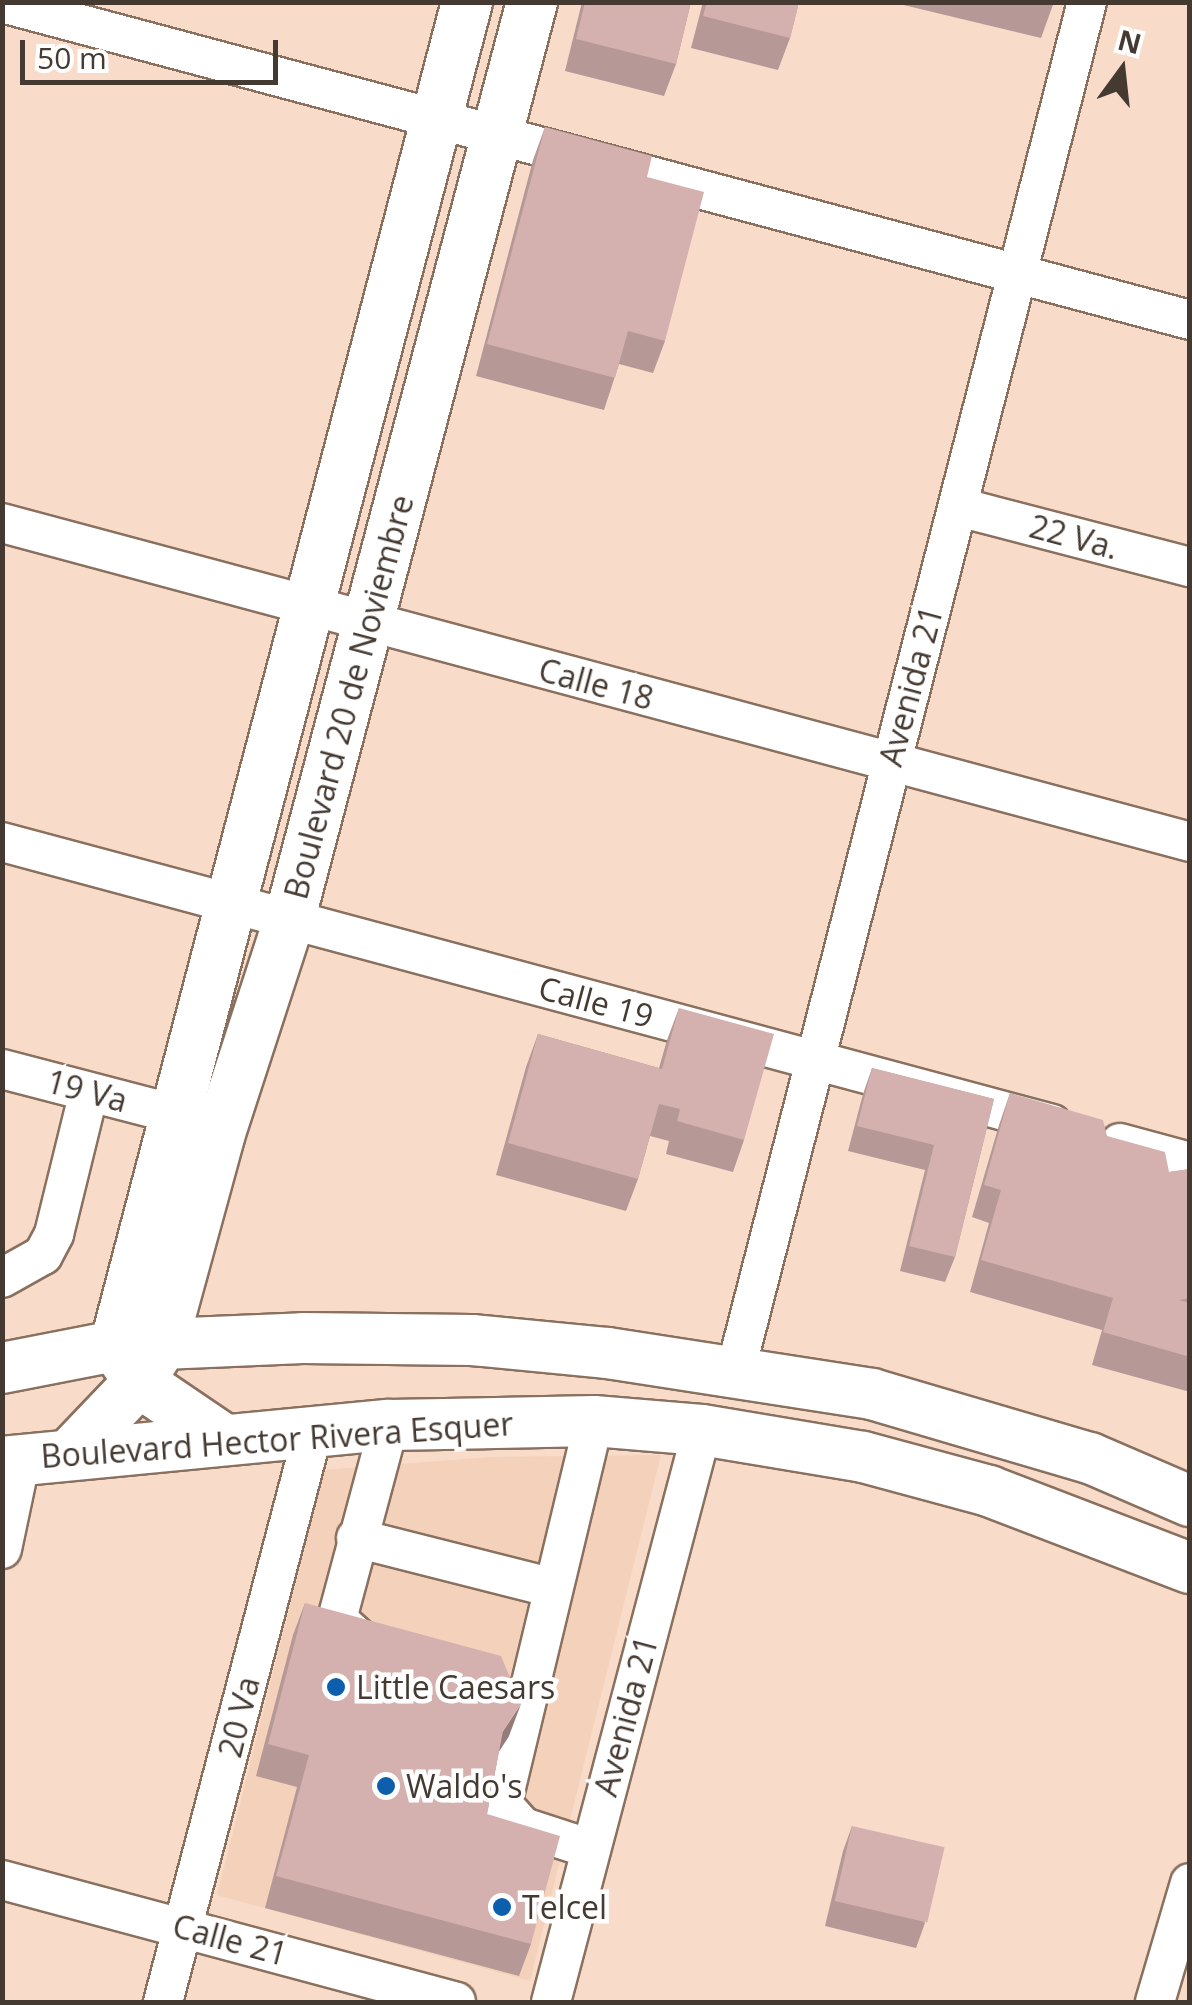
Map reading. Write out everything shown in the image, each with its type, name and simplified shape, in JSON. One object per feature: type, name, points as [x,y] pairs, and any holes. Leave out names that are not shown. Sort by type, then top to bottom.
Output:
[{"type":"main road","name":"Boulevard 20 de Noviembre","points":[[139,1358],[171,1113],[467,2]]},
{"type":"main road","name":"Boulevard 20 de Noviembre","points":[[73,1451],[139,1358],[289,921],[532,2]]},
{"type":"main road","points":[[2,1368],[139,1358],[303,1338],[472,1340],[736,1369],[972,1420],[1090,1458],[1190,1501]]},
{"type":"main road","points":[[139,1358],[224,1439]]},
{"type":"main road","name":"Boulevard Hector Rivera Esquer","points":[[12,1461],[73,1451],[388,1425],[594,1421],[702,1430],[863,1457],[990,1491],[1190,1568]]},
{"type":"street","name":"Avenida 21","points":[[736,1369],[1087,2]]},
{"type":"street","points":[[2,3],[1190,320]]},
{"type":"street","name":"22 Va.","points":[[959,507],[1190,567]]},
{"type":"street","name":"Calle 18","points":[[2,523],[1190,842]]},
{"type":"street","name":"Calle 19","points":[[2,842],[1190,1162]]},
{"type":"street","name":"19 Va","points":[[2,1070],[171,1113]]},
{"type":"street","points":[[2,1278],[42,1255],[54,1234],[89,1092]]},
{"type":"street","points":[[591,1849],[522,1828],[502,1804],[515,1680],[553,1588],[594,1421]]},
{"type":"street","points":[[388,1425],[337,1619],[364,1645],[410,1655]]},
{"type":"street","name":"Avenida 21","points":[[550,2002],[702,1430]]},
{"type":"street","name":"20 Va","points":[[163,2002],[313,1432]]},
{"type":"street","points":[[2,1548],[12,1461]]},
{"type":"street","points":[[356,1538],[553,1588]]},
{"type":"street","name":"Calle 21","points":[[2,1880],[456,2002]]},
{"type":"street","points":[[1155,2002],[1190,1883]]},
{"type":"shaded area","points":[[661,1455],[530,1981],[217,1895],[324,1470],[491,1457]]},
{"type":"building","points":[[585,2],[691,2],[676,64],[576,39]]},
{"type":"building","points":[[707,2],[799,2],[790,38],[703,16]]},
{"type":"building","points":[[545,127],[652,156],[647,177],[704,192],[665,341],[628,331],[615,378],[487,344]]},
{"type":"building","points":[[679,1008],[774,1034],[744,1140],[677,1121],[680,1109],[659,1104],[638,1179],[508,1143],[538,1034],[662,1069]]},
{"type":"building","points":[[872,1068],[994,1099],[955,1257],[909,1246],[934,1145],[857,1126]]},
{"type":"building","points":[[1010,1093],[1103,1120],[1107,1136],[1165,1152],[1169,1172],[1190,1169],[1190,1298],[1179,1300],[1190,1303],[1190,1357],[1103,1332],[1113,1298],[981,1260],[1001,1190],[984,1185]]},
{"type":"building","points":[[305,1603],[501,1656],[521,1704],[503,1731],[487,1814],[560,1836],[531,1944],[276,1876],[309,1755],[268,1744]]},
{"type":"building","points":[[852,1826],[945,1847],[927,1922],[835,1901]]},
{"type":"place","name":"Little Caesars","points":[[336,1687]]},
{"type":"place","name":"Waldo's","points":[[386,1786]]},
{"type":"place","name":"Telcel","points":[[502,1907]]}]
